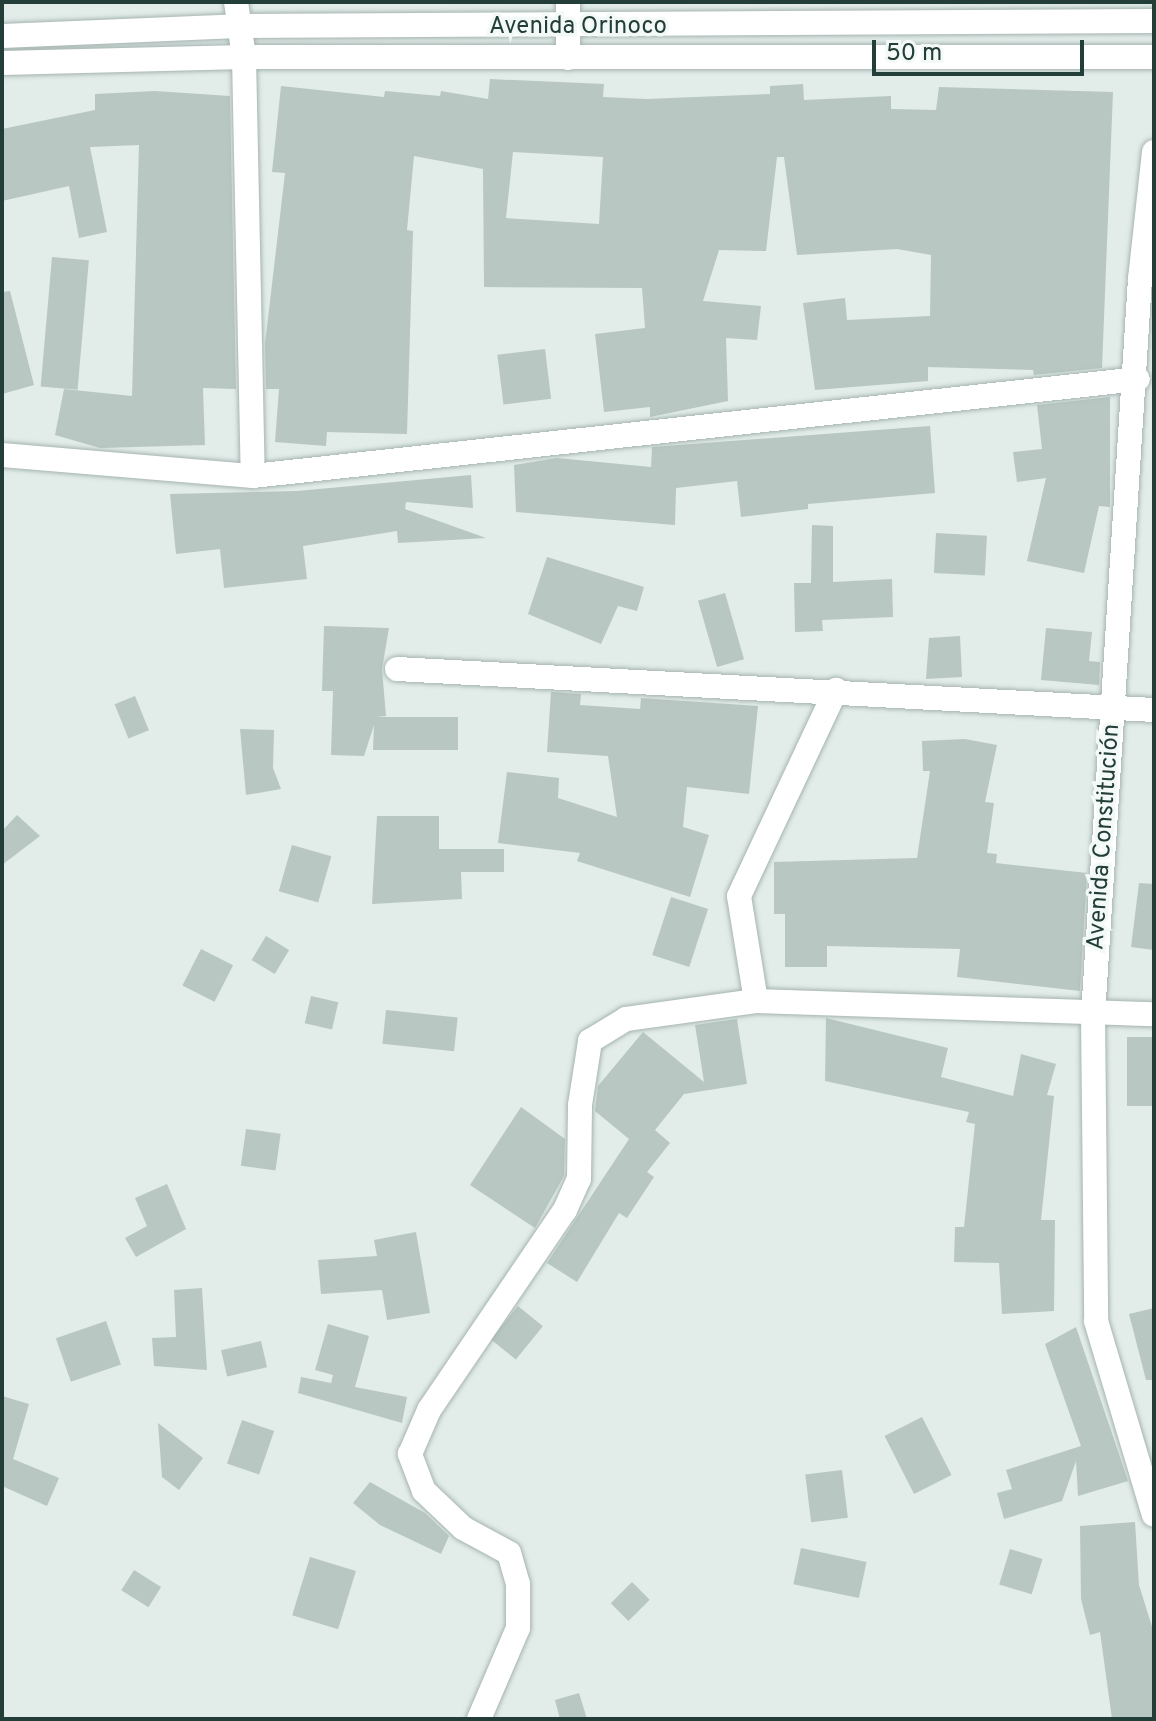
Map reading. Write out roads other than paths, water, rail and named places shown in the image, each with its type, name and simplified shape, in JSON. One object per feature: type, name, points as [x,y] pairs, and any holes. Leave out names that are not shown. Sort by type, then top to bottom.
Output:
[{"type":"street","points":[[568,2],[568,58]]},
{"type":"street","points":[[237,14],[244,57],[253,476]]},
{"type":"street","name":"Avenida Orinoco","points":[[2,36],[237,14],[568,29],[1154,21]]},
{"type":"street","name":"Avenida Orinoco","points":[[2,63],[244,57],[1154,57]]},
{"type":"street","name":"Avenida Constitución","points":[[1154,152],[1093,1015],[1096,1321],[1154,1515]]},
{"type":"street","points":[[2,455],[253,476],[1138,379]]},
{"type":"street","points":[[397,669],[836,690],[1154,710]]},
{"type":"street","points":[[756,1001],[739,896],[836,690]]},
{"type":"street","points":[[479,1719],[518,1628],[518,1584],[509,1553],[463,1528],[424,1491],[410,1454],[429,1410],[574,1190],[590,1041],[626,1019],[756,1001],[1093,1015],[1154,1014]]}]
